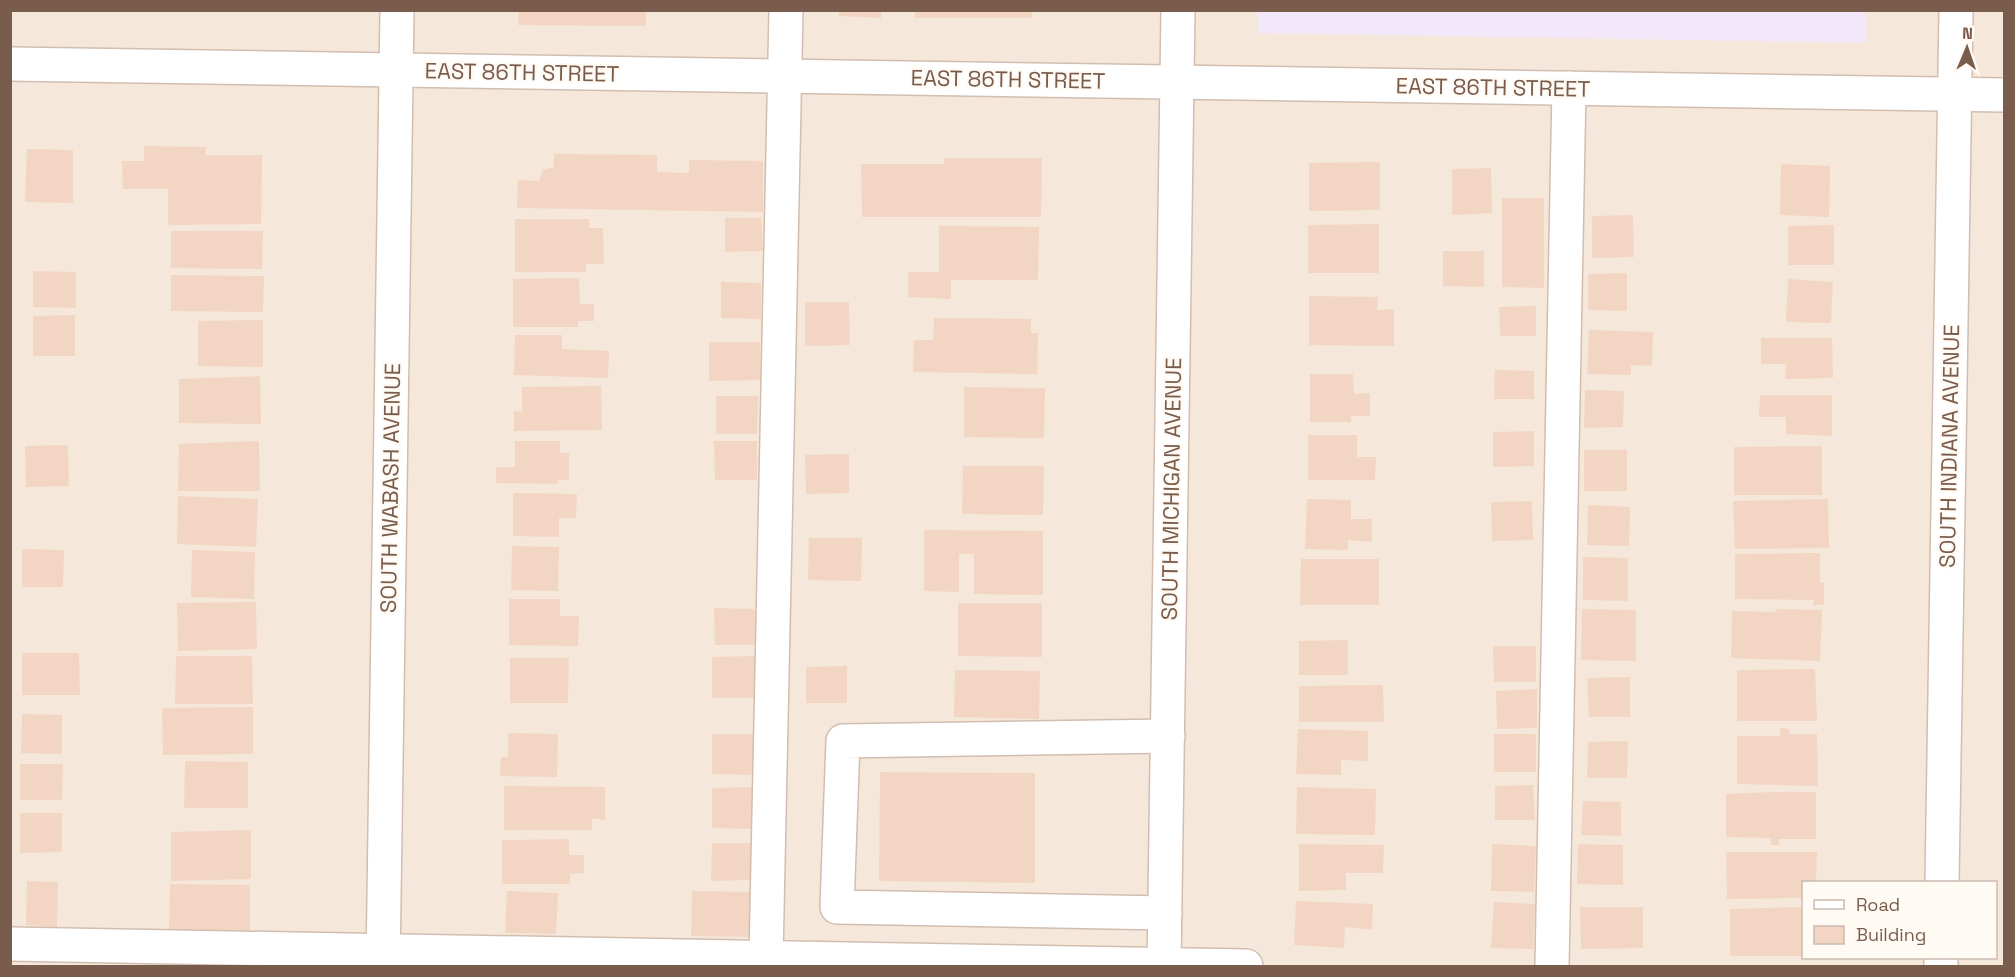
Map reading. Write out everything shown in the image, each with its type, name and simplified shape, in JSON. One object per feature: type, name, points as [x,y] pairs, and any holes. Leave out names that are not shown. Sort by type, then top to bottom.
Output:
[{"type":"street","name":"SOUTH WABASH AVENUE","points":[[383,958],[398,10]]},
{"type":"street","points":[[766,957],[786,10]]},
{"type":"street","name":"SOUTH MICHIGAN AVENUE","points":[[1164,966],[1179,10]]},
{"type":"street","name":"SOUTH INDIANA AVENUE","points":[[1942,881],[1956,10]]},
{"type":"street","name":"EAST 86TH STREET","points":[[10,64],[2004,95]]},
{"type":"street","points":[[1552,966],[1569,88]]},
{"type":"street","points":[[1165,913],[837,907],[843,741],[1168,736]]},
{"type":"street","points":[[10,944],[383,958],[766,957],[1246,966]]},
{"type":"shaded area","points":[[10,11],[2004,11],[2004,966],[11,966]]},
{"type":"shaded area","points":[[1258,11],[1866,11],[1865,43],[1258,33]]},
{"type":"building","points":[[519,10],[646,10],[646,26],[518,25]]},
{"type":"building","points":[[839,10],[882,10],[881,18],[839,16]]},
{"type":"building","points":[[915,10],[1032,10],[1032,18],[915,18]]},
{"type":"building","points":[[144,146],[206,147],[205,155],[262,155],[261,224],[168,225],[168,189],[123,189],[122,161],[144,161]]},
{"type":"building","points":[[27,149],[73,150],[73,203],[25,202]]},
{"type":"building","points":[[554,154],[657,155],[657,172],[689,173],[689,160],[763,161],[763,212],[517,208],[518,180],[539,181],[543,170],[554,167]]},
{"type":"building","points":[[944,158],[1042,158],[1041,217],[862,217],[861,164],[944,164]]},
{"type":"building","points":[[1380,162],[1380,210],[1309,211],[1309,163]]},
{"type":"building","points":[[1781,164],[1830,166],[1829,217],[1780,215]]},
{"type":"building","points":[[1491,168],[1492,213],[1452,215],[1452,169]]},
{"type":"building","points":[[1502,198],[1544,198],[1544,288],[1502,287]]},
{"type":"building","points":[[1633,215],[1634,257],[1592,258],[1592,216]]},
{"type":"building","points":[[725,218],[761,218],[763,251],[725,252]]},
{"type":"building","points":[[515,219],[589,219],[589,228],[603,228],[604,264],[586,264],[586,272],[515,272]]},
{"type":"building","points":[[1379,224],[1379,273],[1308,273],[1308,225]]},
{"type":"building","points":[[1834,225],[1834,265],[1788,265],[1788,226]]},
{"type":"building","points":[[939,226],[1039,227],[1038,280],[951,280],[951,299],[908,297],[908,272],[939,272]]},
{"type":"building","points":[[171,231],[263,231],[262,269],[171,268]]},
{"type":"building","points":[[1443,251],[1484,251],[1484,287],[1443,286]]},
{"type":"building","points":[[33,271],[76,272],[76,308],[33,307]]},
{"type":"building","points":[[1627,273],[1627,311],[1588,310],[1588,274]]},
{"type":"building","points":[[171,275],[264,276],[263,312],[171,311]]},
{"type":"building","points":[[579,278],[580,304],[594,304],[594,321],[578,321],[578,327],[513,327],[513,279]]},
{"type":"building","points":[[1788,279],[1833,282],[1831,323],[1786,322]]},
{"type":"building","points":[[721,282],[761,283],[761,319],[721,318]]},
{"type":"building","points":[[1309,296],[1378,297],[1377,310],[1394,309],[1394,346],[1309,345]]},
{"type":"building","points":[[805,302],[849,302],[850,345],[805,346]]},
{"type":"building","points":[[1536,306],[1536,336],[1500,336],[1499,307]]},
{"type":"building","points":[[75,315],[75,356],[33,356],[33,316]]},
{"type":"building","points":[[934,318],[1031,319],[1031,333],[1038,333],[1037,374],[913,372],[914,340],[933,340]]},
{"type":"building","points":[[263,320],[263,367],[198,366],[198,321]]},
{"type":"building","points":[[1589,330],[1653,332],[1652,366],[1631,365],[1631,375],[1587,374]]},
{"type":"building","points":[[515,335],[562,335],[562,349],[609,351],[608,378],[514,375]]},
{"type":"building","points":[[1761,338],[1832,338],[1833,378],[1785,379],[1786,364],[1761,364]]},
{"type":"building","points":[[709,342],[760,342],[761,380],[709,381]]},
{"type":"building","points":[[1495,370],[1534,371],[1534,399],[1494,399]]},
{"type":"building","points":[[1310,374],[1353,374],[1354,394],[1370,393],[1370,416],[1351,416],[1351,422],[1310,422]]},
{"type":"building","points":[[260,376],[261,424],[179,423],[179,379]]},
{"type":"building","points":[[601,386],[602,430],[514,431],[514,411],[522,412],[522,387]]},
{"type":"building","points":[[964,387],[1045,388],[1044,438],[964,437]]},
{"type":"building","points":[[1585,390],[1624,391],[1623,427],[1584,428]]},
{"type":"building","points":[[1760,395],[1832,395],[1832,436],[1786,434],[1786,417],[1759,417]]},
{"type":"building","points":[[716,396],[758,396],[757,434],[716,434]]},
{"type":"building","points":[[1534,431],[1534,466],[1493,467],[1493,432]]},
{"type":"building","points":[[1308,435],[1357,435],[1357,457],[1376,457],[1375,480],[1308,480]]},
{"type":"building","points":[[259,441],[260,491],[178,491],[179,444]]},
{"type":"building","points":[[515,441],[560,441],[560,453],[569,453],[569,480],[558,480],[558,484],[496,483],[496,467],[515,467]]},
{"type":"building","points":[[714,441],[757,441],[757,480],[715,480]]},
{"type":"building","points":[[68,445],[69,486],[26,487],[25,446]]},
{"type":"building","points":[[1822,446],[1822,495],[1734,495],[1734,447]]},
{"type":"building","points":[[1584,450],[1627,450],[1627,491],[1584,491]]},
{"type":"building","points":[[849,454],[849,493],[806,494],[805,455]]},
{"type":"building","points":[[963,466],[1044,466],[1043,515],[962,514]]},
{"type":"building","points":[[513,493],[577,494],[576,518],[559,518],[559,537],[513,536]]},
{"type":"building","points":[[178,496],[258,499],[256,547],[177,544]]},
{"type":"building","points":[[1307,499],[1351,500],[1351,519],[1372,519],[1372,542],[1348,540],[1348,550],[1305,549]]},
{"type":"building","points":[[1828,499],[1829,548],[1735,549],[1733,501]]},
{"type":"building","points":[[1532,501],[1533,540],[1492,541],[1491,502]]},
{"type":"building","points":[[1588,505],[1630,507],[1629,546],[1587,545]]},
{"type":"building","points":[[924,530],[1043,531],[1043,595],[974,594],[974,554],[959,554],[959,592],[924,591]]},
{"type":"building","points":[[809,538],[862,538],[861,581],[808,580]]},
{"type":"building","points":[[512,546],[559,547],[558,591],[511,590]]},
{"type":"building","points":[[22,549],[64,550],[63,587],[22,587]]},
{"type":"building","points":[[192,550],[255,552],[254,599],[191,597]]},
{"type":"building","points":[[1820,553],[1820,583],[1824,583],[1824,605],[1813,605],[1814,600],[1735,599],[1735,554]]},
{"type":"building","points":[[1583,557],[1628,558],[1628,601],[1583,600]]},
{"type":"building","points":[[1301,559],[1379,559],[1379,605],[1300,605]]},
{"type":"building","points":[[509,599],[560,599],[560,616],[579,616],[578,646],[509,645]]},
{"type":"building","points":[[256,602],[257,649],[178,651],[177,603]]},
{"type":"building","points":[[958,603],[1042,603],[1042,657],[958,656]]},
{"type":"building","points":[[714,608],[755,609],[755,645],[715,645]]},
{"type":"building","points":[[1582,609],[1636,610],[1636,661],[1581,660]]},
{"type":"building","points":[[1776,609],[1822,610],[1820,661],[1731,658],[1732,611],[1775,612]]},
{"type":"building","points":[[1348,640],[1348,675],[1299,675],[1299,641]]},
{"type":"building","points":[[1493,646],[1536,646],[1536,682],[1494,682]]},
{"type":"building","points":[[22,653],[79,653],[80,695],[22,695]]},
{"type":"building","points":[[176,656],[252,656],[253,704],[175,704]]},
{"type":"building","points":[[755,656],[755,698],[712,698],[712,657]]},
{"type":"building","points":[[510,658],[569,658],[568,703],[510,703]]},
{"type":"building","points":[[847,666],[847,703],[806,703],[806,667]]},
{"type":"building","points":[[1815,669],[1817,721],[1737,721],[1737,670]]},
{"type":"building","points":[[955,670],[1040,671],[1039,719],[954,717]]},
{"type":"building","points":[[1630,677],[1630,717],[1589,717],[1587,678]]},
{"type":"building","points":[[1383,685],[1384,722],[1299,722],[1299,686]]},
{"type":"building","points":[[1537,689],[1537,728],[1497,729],[1496,691]]},
{"type":"building","points":[[253,707],[253,754],[163,755],[162,708]]},
{"type":"building","points":[[22,714],[62,715],[62,754],[21,753]]},
{"type":"building","points":[[1780,728],[1789,729],[1790,734],[1817,734],[1818,786],[1737,784],[1737,736],[1780,736]]},
{"type":"building","points":[[1298,729],[1368,731],[1368,761],[1341,760],[1341,775],[1296,774]]},
{"type":"building","points":[[508,733],[558,734],[557,777],[500,776],[501,757],[508,757]]},
{"type":"building","points":[[712,734],[755,734],[755,775],[712,774]]},
{"type":"building","points":[[1494,734],[1536,734],[1536,772],[1494,772]]},
{"type":"building","points":[[1628,741],[1627,778],[1587,778],[1588,742]]},
{"type":"building","points":[[185,761],[248,762],[248,808],[184,808]]},
{"type":"building","points":[[20,764],[63,764],[62,800],[20,800]]},
{"type":"building","points":[[880,772],[1035,773],[1035,883],[879,881]]},
{"type":"building","points":[[1533,785],[1535,820],[1495,820],[1495,786]]},
{"type":"building","points":[[504,786],[605,787],[605,820],[592,818],[592,830],[504,830]]},
{"type":"building","points":[[755,787],[755,829],[712,828],[712,788]]},
{"type":"building","points":[[1297,787],[1376,789],[1375,835],[1296,834]]},
{"type":"building","points":[[1816,792],[1816,839],[1779,839],[1779,845],[1771,845],[1771,838],[1726,837],[1726,794]]},
{"type":"building","points":[[1583,801],[1621,802],[1621,836],[1581,835]]},
{"type":"building","points":[[20,813],[62,813],[62,852],[20,853]]},
{"type":"building","points":[[251,830],[251,879],[171,881],[171,832]]},
{"type":"building","points":[[569,839],[569,855],[584,855],[584,873],[570,874],[570,884],[502,884],[502,840]]},
{"type":"building","points":[[712,843],[753,843],[753,880],[711,881]]},
{"type":"building","points":[[1299,844],[1384,845],[1383,873],[1346,873],[1346,890],[1299,891]]},
{"type":"building","points":[[1492,844],[1536,846],[1534,892],[1491,891]]},
{"type":"building","points":[[1578,844],[1623,845],[1623,885],[1577,884]]},
{"type":"building","points":[[1726,852],[1817,852],[1816,881],[1802,881],[1802,898],[1727,899]]},
{"type":"building","points":[[27,881],[58,882],[57,927],[26,925]]},
{"type":"building","points":[[170,884],[250,885],[250,933],[169,932]]},
{"type":"building","points":[[507,891],[558,893],[556,934],[505,933]]},
{"type":"building","points":[[692,891],[752,892],[752,937],[691,936]]},
{"type":"building","points":[[1296,901],[1373,904],[1372,930],[1345,927],[1344,948],[1294,945]]},
{"type":"building","points":[[1494,902],[1535,904],[1533,949],[1491,948]]},
{"type":"building","points":[[1580,907],[1643,907],[1643,948],[1581,949]]},
{"type":"building","points":[[1802,907],[1802,956],[1730,956],[1730,909]]}]
